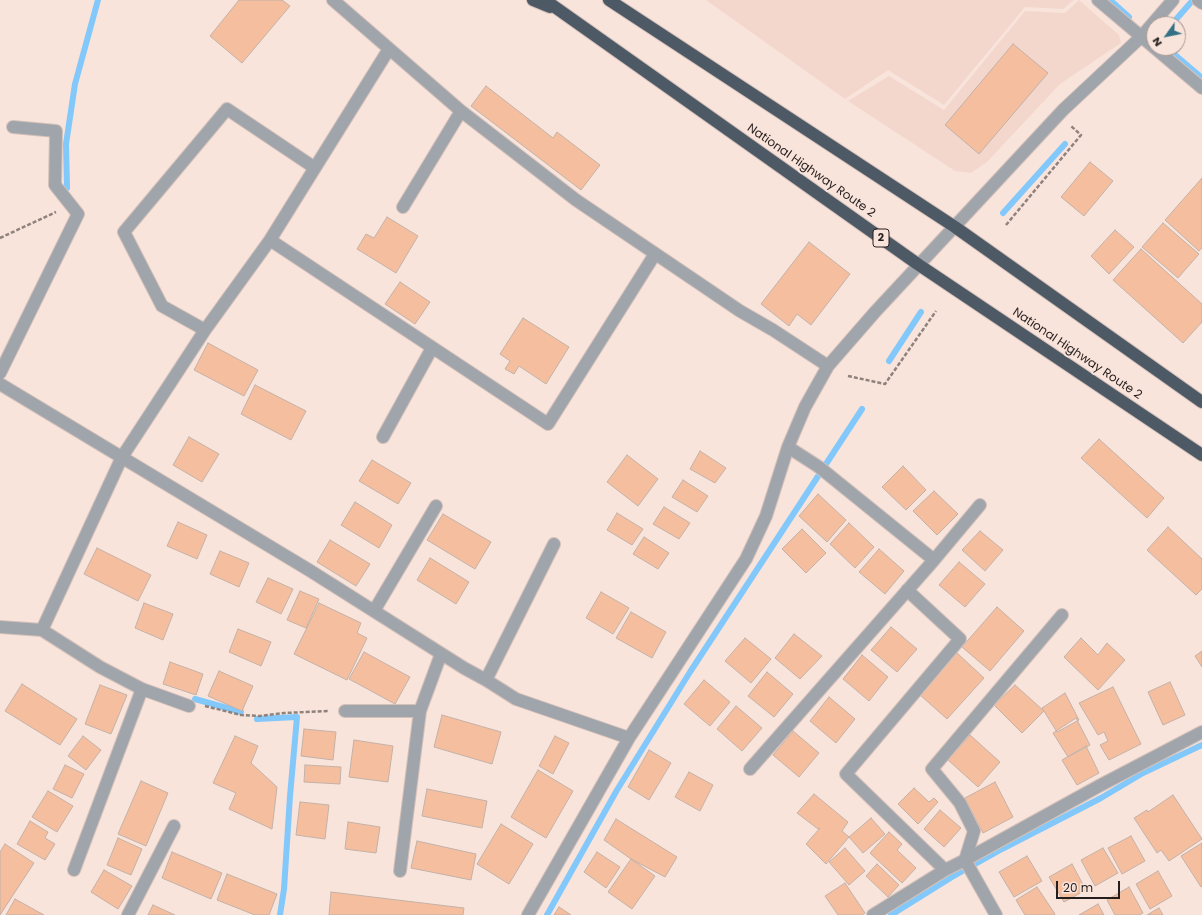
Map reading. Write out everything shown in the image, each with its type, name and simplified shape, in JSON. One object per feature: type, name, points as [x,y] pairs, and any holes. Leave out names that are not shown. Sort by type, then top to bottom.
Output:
[{"type":"highway","name":"2","points":[[533,0],[564,13]]},
{"type":"highway","name":"National Highway Route 2","points":[[545,0],[919,265],[1202,455]]},
{"type":"highway","points":[[609,0],[955,226],[1202,402]]},
{"type":"street","points":[[333,0],[461,112],[576,200],[740,311],[773,330],[828,366]]},
{"type":"street","points":[[1098,0],[1202,88]]},
{"type":"street","points":[[528,915],[629,738],[746,559],[766,516],[788,447],[805,407],[828,366],[875,312],[1063,110],[1141,37],[1173,0]]},
{"type":"street","points":[[1198,0],[1202,3]]},
{"type":"street","points":[[42,630],[122,457],[205,330],[270,240],[389,49]]},
{"type":"street","points":[[205,330],[162,306],[124,232],[227,109],[315,168]]},
{"type":"street","points":[[403,207],[461,112]]},
{"type":"street","points":[[0,373],[78,214],[55,185],[56,131],[13,127]]},
{"type":"street","points":[[270,240],[548,424],[654,254]]},
{"type":"street","points":[[382,437],[432,348]]},
{"type":"street","points":[[0,384],[309,570],[441,654],[516,699],[629,738]]},
{"type":"street","points":[[788,447],[824,471],[934,560]]},
{"type":"street","points":[[750,769],[934,560],[980,505]]},
{"type":"street","points":[[374,611],[436,506]]},
{"type":"street","points":[[486,680],[554,544]]},
{"type":"street","points":[[907,590],[960,639],[846,774],[945,870]]},
{"type":"street","points":[[996,915],[969,866],[974,831],[960,803],[932,769],[1062,615]]},
{"type":"street","points":[[0,627],[42,630],[100,667],[142,689],[189,706]]},
{"type":"street","points":[[400,871],[420,711],[441,654]]},
{"type":"street","points":[[74,870],[142,689]]},
{"type":"street","points":[[345,711],[420,711]]},
{"type":"street","points":[[873,915],[945,870],[969,866],[1099,786],[1202,732]]},
{"type":"street","points":[[128,915],[174,826]]},
{"type":"path","points":[[1006,225],[1080,135],[1069,125]]},
{"type":"path","points":[[0,238],[71,204]]},
{"type":"path","points":[[848,376],[885,384],[936,311]]},
{"type":"path","points":[[189,706],[193,702],[241,715],[259,716],[300,712],[345,711]]},
{"type":"shaded area","points":[[706,0],[1074,0],[1063,9],[1025,7],[944,105],[888,70],[845,99]]},
{"type":"shaded area","points":[[1079,0],[1119,35],[1121,43],[1060,84],[987,162],[971,173],[955,171],[848,101],[889,76],[944,110],[1025,11],[1065,13]]},
{"type":"building","points":[[239,0],[282,0],[290,6],[242,63],[210,36]]},
{"type":"building","points":[[1013,44],[1048,73],[979,154],[945,125]]},
{"type":"building","points":[[486,86],[553,138],[557,132],[600,165],[581,190],[471,106]]},
{"type":"building","points":[[1090,162],[1113,181],[1084,216],[1061,197]]},
{"type":"building","points":[[1202,178],[1202,248],[1199,251],[1165,220]]},
{"type":"building","points":[[387,217],[418,236],[396,273],[357,249],[366,234],[374,238]]},
{"type":"building","points":[[1163,223],[1199,254],[1178,278],[1142,247]]},
{"type":"building","points":[[1115,230],[1134,247],[1109,274],[1091,256]]},
{"type":"building","points":[[809,242],[850,274],[811,325],[797,314],[789,326],[761,304]]},
{"type":"building","points":[[1141,249],[1202,304],[1202,322],[1183,343],[1113,280]]},
{"type":"building","points":[[400,282],[430,302],[415,324],[385,304]]},
{"type":"building","points":[[523,318],[569,347],[546,384],[519,366],[514,374],[505,369],[510,361],[500,354]]},
{"type":"building","points":[[208,343],[258,370],[244,396],[194,370]]},
{"type":"building","points":[[255,385],[306,411],[291,440],[241,414]]},
{"type":"building","points":[[189,437],[219,454],[202,482],[173,465]]},
{"type":"building","points":[[1099,439],[1164,498],[1147,518],[1081,458]]},
{"type":"building","points":[[700,451],[726,468],[715,483],[690,469]]},
{"type":"building","points":[[627,455],[658,479],[638,506],[607,482]]},
{"type":"building","points":[[372,460],[411,483],[398,504],[359,481]]},
{"type":"building","points":[[903,466],[926,490],[906,510],[882,487]]},
{"type":"building","points":[[683,480],[708,496],[697,512],[672,497]]},
{"type":"building","points":[[934,491],[958,514],[937,535],[913,511]]},
{"type":"building","points":[[818,494],[846,520],[827,542],[799,516]]},
{"type":"building","points":[[355,502],[392,525],[379,548],[341,525]]},
{"type":"building","points":[[664,507],[690,523],[679,539],[653,524]]},
{"type":"building","points":[[617,513],[643,529],[632,545],[607,530]]},
{"type":"building","points":[[443,514],[491,542],[475,569],[427,540]]},
{"type":"building","points":[[178,522],[207,535],[197,559],[167,546]]},
{"type":"building","points":[[849,523],[874,547],[855,568],[830,544]]},
{"type":"building","points":[[1168,527],[1202,559],[1202,589],[1196,595],[1147,550]]},
{"type":"building","points":[[802,529],[826,553],[806,573],[782,549]]},
{"type":"building","points":[[980,531],[1003,550],[985,571],[962,550]]},
{"type":"building","points":[[644,537],[669,553],[658,569],[633,554]]},
{"type":"building","points":[[330,540],[370,564],[356,586],[317,562]]},
{"type":"building","points":[[97,548],[151,575],[138,601],[84,574]]},
{"type":"building","points":[[879,549],[904,571],[885,594],[859,572]]},
{"type":"building","points":[[220,551],[249,563],[239,587],[210,574]]},
{"type":"building","points":[[430,558],[469,582],[456,604],[417,580]]},
{"type":"building","points":[[959,562],[985,584],[965,607],[939,585]]},
{"type":"building","points":[[268,578],[293,589],[281,614],[256,602]]},
{"type":"building","points":[[300,591],[319,599],[306,628],[287,620]]},
{"type":"building","points":[[601,592],[629,608],[613,634],[586,618]]},
{"type":"building","points":[[144,603],[173,614],[163,640],[135,628]]},
{"type":"building","points":[[319,603],[361,623],[357,633],[367,638],[347,680],[294,654]]},
{"type":"building","points":[[997,607],[1024,631],[990,671],[962,647]]},
{"type":"building","points":[[631,612],[666,632],[652,658],[616,638]]},
{"type":"building","points":[[891,627],[917,649],[897,672],[871,650]]},
{"type":"building","points":[[238,629],[271,642],[261,666],[229,652]]},
{"type":"building","points":[[794,634],[822,656],[800,679],[775,658]]},
{"type":"building","points":[[745,638],[771,659],[751,683],[725,661]]},
{"type":"building","points":[[1081,638],[1098,655],[1107,643],[1125,660],[1098,690],[1064,657]]},
{"type":"building","points":[[1202,651],[1202,667],[1195,656]]},
{"type":"building","points":[[364,652],[410,677],[395,704],[349,679]]},
{"type":"building","points":[[957,653],[984,678],[947,719],[919,694]]},
{"type":"building","points":[[862,655],[888,677],[869,701],[843,679]]},
{"type":"building","points":[[170,662],[203,674],[196,695],[163,684]]},
{"type":"building","points":[[219,671],[253,686],[242,711],[208,696]]},
{"type":"building","points":[[767,672],[793,694],[774,717],[748,696]]},
{"type":"building","points":[[704,680],[730,702],[710,726],[684,704]]},
{"type":"building","points":[[1170,682],[1185,715],[1163,725],[1148,692]]},
{"type":"building","points":[[22,684],[77,719],[60,745],[5,711]]},
{"type":"building","points":[[100,685],[127,695],[111,734],[85,724]]},
{"type":"building","points":[[1015,685],[1044,711],[1022,733],[994,705]]},
{"type":"building","points":[[1113,687],[1141,744],[1109,760],[1100,745],[1108,741],[1104,732],[1098,735],[1079,703]]},
{"type":"building","points":[[1065,693],[1079,720],[1057,732],[1042,708]]},
{"type":"building","points":[[829,697],[855,719],[836,743],[810,721]]},
{"type":"building","points":[[736,706],[762,728],[742,751],[717,729]]},
{"type":"building","points":[[442,715],[501,732],[492,764],[434,747]]},
{"type":"building","points":[[1076,718],[1090,745],[1068,757],[1053,733]]},
{"type":"building","points":[[304,729],[336,732],[333,760],[301,756]]},
{"type":"building","points":[[793,731],[819,753],[799,777],[773,755]]},
{"type":"building","points":[[970,735],[1000,762],[978,787],[948,760]]},
{"type":"building","points":[[83,736],[101,750],[86,770],[68,756]]},
{"type":"building","points":[[235,736],[258,746],[251,763],[277,787],[272,829],[229,809],[236,793],[213,783]]},
{"type":"building","points":[[555,736],[569,743],[553,774],[539,766]]},
{"type":"building","points":[[354,740],[393,746],[388,782],[349,777]]},
{"type":"building","points":[[1086,746],[1099,773],[1077,785],[1062,760]]},
{"type":"building","points":[[649,750],[671,763],[649,800],[628,787]]},
{"type":"building","points":[[65,765],[84,774],[72,798],[53,789]]},
{"type":"building","points":[[305,765],[341,767],[340,784],[304,782]]},
{"type":"building","points":[[538,770],[573,791],[546,838],[511,817]]},
{"type":"building","points":[[689,772],[713,785],[700,811],[675,797]]},
{"type":"building","points":[[141,781],[168,793],[146,846],[118,834]]},
{"type":"building","points":[[995,782],[1013,817],[983,833],[965,798]]},
{"type":"building","points":[[914,788],[929,802],[934,798],[938,802],[918,824],[898,804]]},
{"type":"building","points":[[427,789],[487,801],[482,828],[422,816]]},
{"type":"building","points":[[48,791],[73,806],[57,832],[32,817]]},
{"type":"building","points":[[814,794],[848,822],[842,831],[849,837],[826,864],[806,844],[820,828],[818,829],[797,813]]},
{"type":"building","points":[[1173,795],[1202,839],[1169,861],[1161,850],[1157,853],[1134,818],[1147,810],[1148,812]]},
{"type":"building","points":[[300,802],[329,805],[325,839],[296,835]]},
{"type":"building","points":[[940,810],[961,828],[944,847],[924,829]]},
{"type":"building","points":[[871,818],[885,834],[863,853],[849,837]]},
{"type":"building","points":[[616,819],[677,857],[665,877],[631,859],[604,840]]},
{"type":"building","points":[[30,821],[48,832],[45,838],[55,844],[45,860],[17,844]]},
{"type":"building","points":[[348,822],[380,827],[376,853],[345,849]]},
{"type":"building","points":[[501,824],[533,844],[509,884],[477,864]]},
{"type":"building","points":[[889,832],[902,844],[897,850],[916,868],[902,883],[870,853]]},
{"type":"building","points":[[1131,836],[1145,861],[1122,874],[1108,848]]},
{"type":"building","points":[[118,838],[142,849],[131,875],[107,865]]},
{"type":"building","points":[[417,841],[476,854],[471,880],[411,868]]},
{"type":"building","points":[[1202,843],[1202,886],[1201,887],[1181,856]]},
{"type":"building","points":[[5,844],[34,863],[0,915],[0,852]]},
{"type":"building","points":[[845,848],[865,871],[849,885],[829,862]]},
{"type":"building","points":[[1103,848],[1118,873],[1095,886],[1081,860]]},
{"type":"building","points":[[172,852],[222,873],[211,899],[162,878]]},
{"type":"building","points":[[597,852],[620,867],[606,888],[584,872]]},
{"type":"building","points":[[1027,856],[1042,881],[1014,897],[999,872]]},
{"type":"building","points":[[631,859],[655,876],[632,909],[608,892]]},
{"type":"building","points":[[877,864],[899,885],[888,897],[866,876]]},
{"type":"building","points":[[1072,864],[1086,890],[1064,902],[1049,877]]},
{"type":"building","points":[[104,870],[132,886],[118,909],[91,892]]},
{"type":"building","points":[[1158,871],[1172,896],[1150,909],[1136,884]]},
{"type":"building","points":[[227,874],[277,894],[269,915],[255,915],[217,900]]},
{"type":"building","points":[[845,883],[865,913],[862,915],[838,915],[825,896]]},
{"type":"building","points":[[1037,887],[1055,914],[1054,915],[1025,915],[1016,900]]},
{"type":"building","points":[[1129,887],[1143,913],[1139,915],[1115,915],[1107,900]]},
{"type":"building","points":[[331,892],[464,908],[463,915],[329,915]]},
{"type":"building","points":[[15,899],[44,915],[6,915]]},
{"type":"building","points":[[1098,904],[1104,915],[1079,915]]},
{"type":"building","points":[[153,905],[175,915],[148,915]]},
{"type":"building","points":[[559,907],[571,915],[554,915]]},
{"type":"building","points":[[1159,908],[1163,915],[1147,915]]},
{"type":"waterway","points":[[67,188],[66,144],[75,84],[98,0]]},
{"type":"waterway","points":[[1110,0],[1129,17]]},
{"type":"waterway","points":[[1179,16],[1193,0]]},
{"type":"waterway","points":[[1176,56],[1202,78]]},
{"type":"waterway","points":[[1003,213],[1065,144]]},
{"type":"waterway","points":[[889,361],[921,312]]},
{"type":"waterway","points":[[547,915],[617,790],[690,672],[862,409]]},
{"type":"waterway","points":[[195,699],[241,712]]},
{"type":"waterway","points":[[257,719],[297,717],[284,889],[280,915]]},
{"type":"waterway","points":[[891,915],[952,877],[1002,849],[1101,798],[1143,773],[1202,745]]}]
